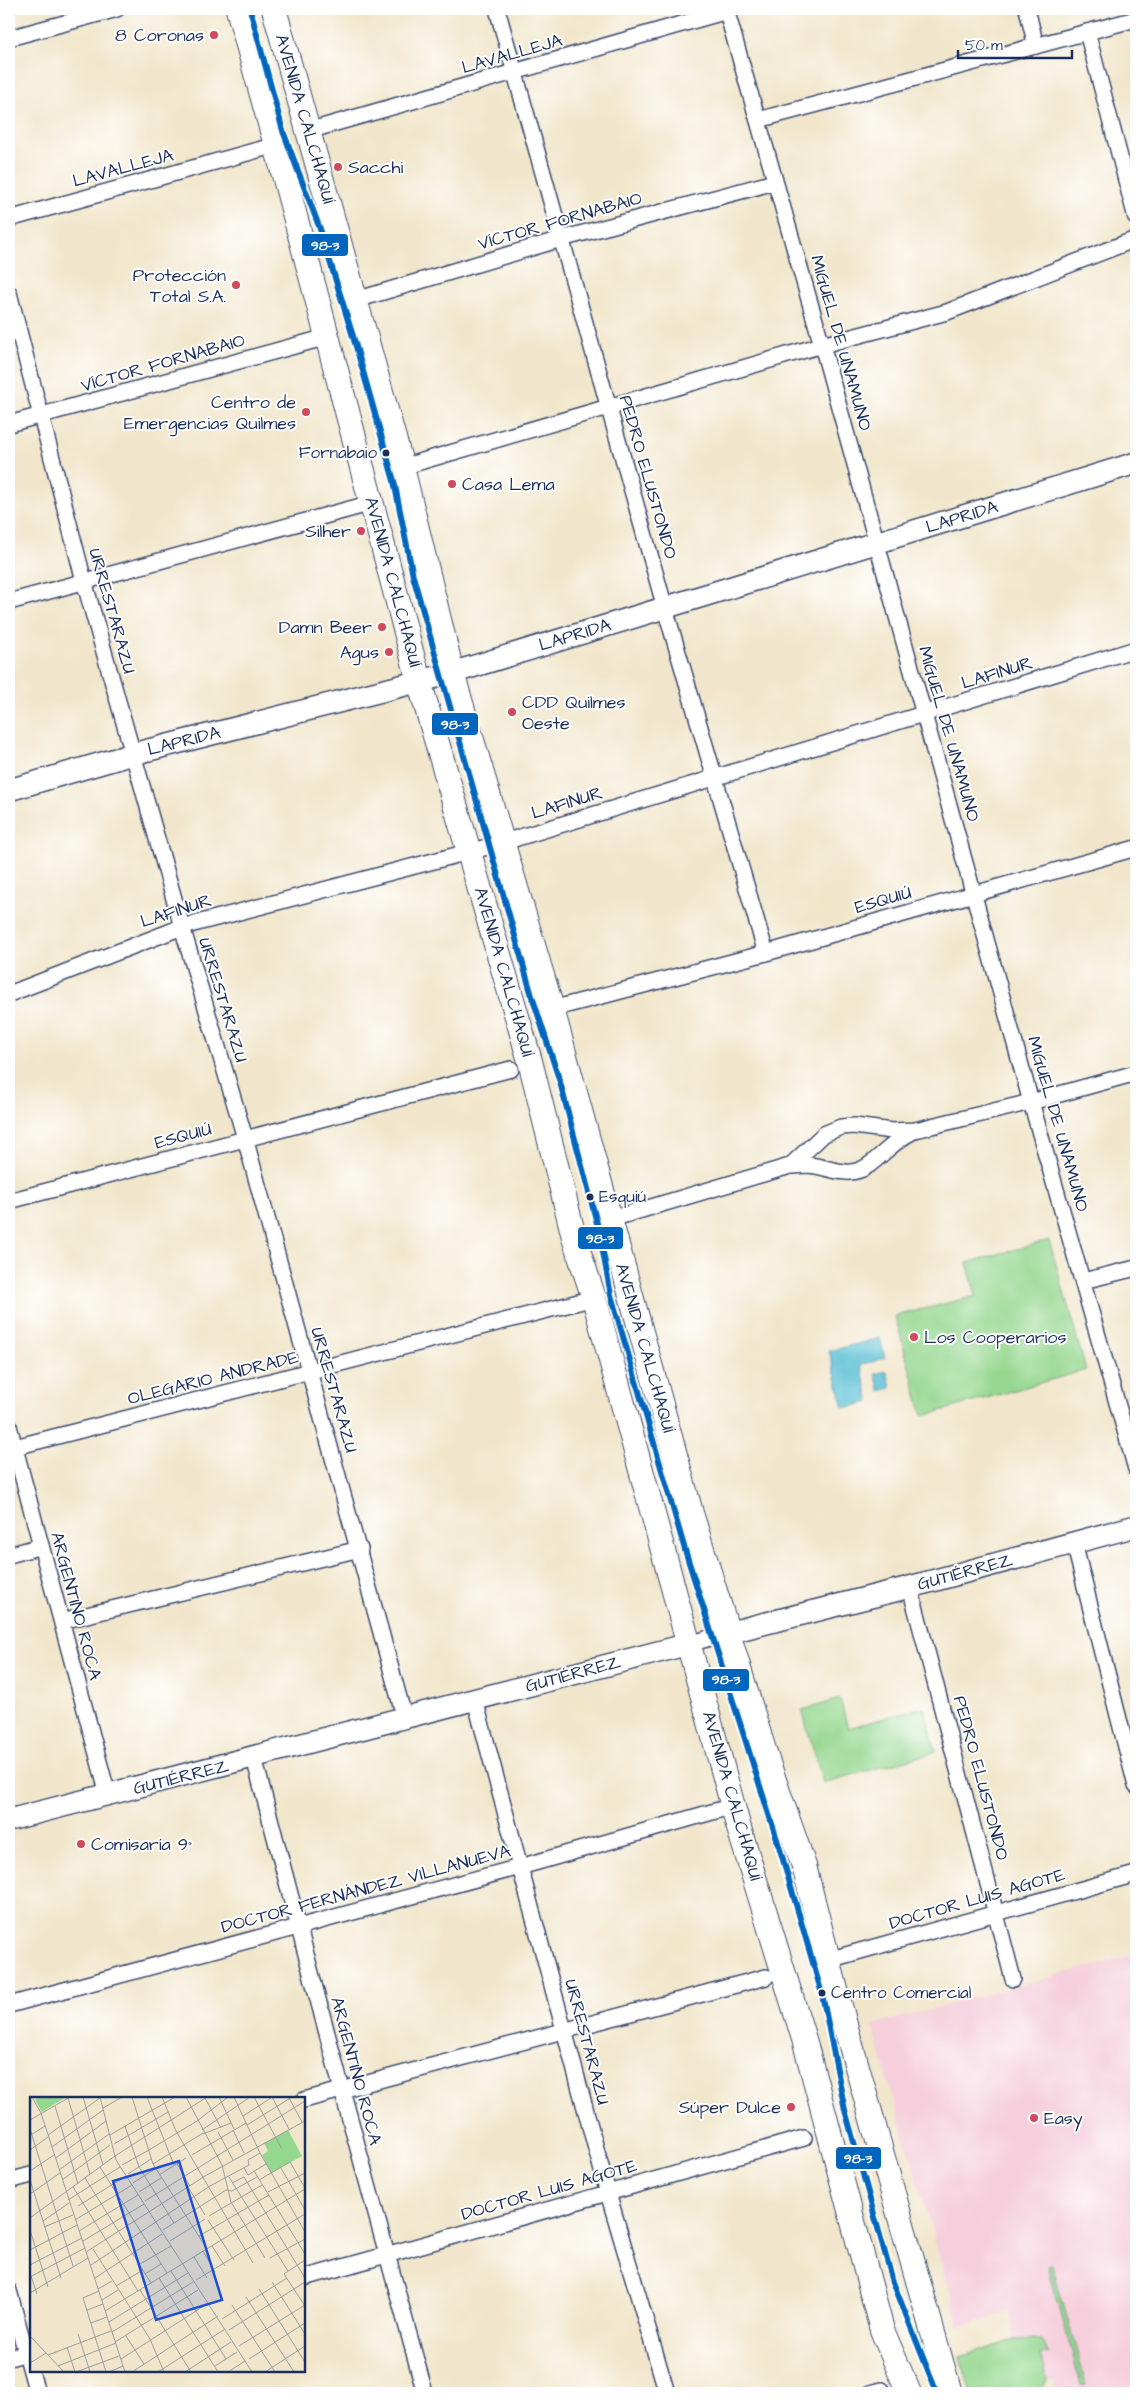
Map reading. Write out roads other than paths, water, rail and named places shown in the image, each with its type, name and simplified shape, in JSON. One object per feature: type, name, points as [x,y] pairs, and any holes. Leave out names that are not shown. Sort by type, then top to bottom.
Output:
[{"type":"main road","name":"AVENIDA CALCHAQUÍ","points":[[238,9],[419,681],[530,1061],[575,1240],[594,1298],[733,1806],[802,2030],[882,2330],[909,2393]]},
{"type":"main road","name":"AVENIDA CALCHAQUÍ","points":[[274,9],[402,467],[452,673],[504,842],[552,1009],[611,1220],[622,1267],[727,1633],[771,1774],[804,1866],[828,1960],[950,2393]]},
{"type":"main road","points":[[882,2330],[884,2392]]},
{"type":"street","points":[[9,38],[117,9]]},
{"type":"street","name":"PEDRO ELUSTONDO","points":[[497,9],[665,608],[766,953]]},
{"type":"street","points":[[1027,9],[1036,46]]},
{"type":"street","name":"LAVALLEJA","points":[[308,132],[726,10]]},
{"type":"street","name":"MIGUEL DE UNAMUNO","points":[[726,10],[822,345],[1031,1102],[1136,1469]]},
{"type":"street","points":[[758,120],[1136,19]]},
{"type":"street","points":[[1087,32],[1136,218]]},
{"type":"street","name":"LAVALLEJA","points":[[9,219],[276,145]]},
{"type":"street","name":"VÍCTOR FORNABAIO","points":[[356,300],[560,239],[775,182]]},
{"type":"street","points":[[402,467],[822,345],[947,312],[1136,238]]},
{"type":"street","name":"URRESTARAZU","points":[[9,293],[84,581],[182,927],[245,1138],[360,1549],[404,1716]]},
{"type":"street","name":"VÍCTOR FORNABAIO","points":[[9,424],[327,337]]},
{"type":"street","name":"LAPRIDA","points":[[9,790],[133,754],[452,673],[1136,463]]},
{"type":"street","points":[[9,602],[372,503]]},
{"type":"street","name":"LAFINUR","points":[[9,994],[182,927],[504,842],[1136,649]]},
{"type":"street","name":"ESQUIÚ","points":[[552,1009],[766,953],[1136,848]]},
{"type":"street","name":"ESQUIÚ","points":[[9,1201],[512,1069]]},
{"type":"street","points":[[790,1166],[824,1134],[840,1127],[854,1126],[901,1132],[915,1130],[1031,1102],[1136,1073]]},
{"type":"street","points":[[611,1220],[790,1166],[810,1165],[833,1172],[853,1172],[870,1165],[896,1141],[915,1130]]},
{"type":"street","points":[[1082,1281],[1136,1268]]},
{"type":"street","name":"OLEGARIO ANDRADE","points":[[15,1447],[594,1298]]},
{"type":"street","name":"ARGENTINO ROCA","points":[[9,1426],[108,1795]]},
{"type":"street","name":"GUTIÉRREZ","points":[[9,1820],[254,1758],[404,1716],[474,1700],[910,1587],[1136,1526]]},
{"type":"street","points":[[1074,1543],[1136,1786]]},
{"type":"street","points":[[9,1555],[41,1546]]},
{"type":"street","points":[[62,1621],[360,1549]]},
{"type":"street","name":"PEDRO ELUSTONDO","points":[[910,1587],[1013,1979]]},
{"type":"street","name":"URRESTARAZU","points":[[474,1700],[608,2192],[667,2393]]},
{"type":"street","name":"ARGENTINO ROCA","points":[[254,1758],[425,2393]]},
{"type":"street","name":"DOCTOR FERNÁNDEZ VILLANUEVA","points":[[9,2005],[520,1868],[733,1806]]},
{"type":"street","name":"DOCTOR LUIS AGOTE","points":[[828,1960],[1136,1874]]},
{"type":"street","points":[[305,2100],[766,1977]]},
{"type":"street","name":"DOCTOR LUIS AGOTE","points":[[305,2278],[804,2138]]},
{"type":"street","points":[[9,2181],[30,2174]]},
{"type":"street","points":[[9,2291],[29,2352],[9,2358]]},
{"type":"street","points":[[33,2372],[37,2393]]},
{"type":"water","points":[[880,1338],[885,1358],[861,1365],[870,1402],[844,1408],[829,1351]]},
{"type":"water","points":[[887,1371],[891,1388],[880,1391],[875,1374]]},
{"type":"place","name":"8 Coronas","points":[[214,35]]},
{"type":"place","name":"Sacchi","points":[[338,167]]},
{"type":"place","name":"Protección Total S.A.","points":[[236,285]]},
{"type":"place","name":"Centro de Emergencias Quilmes","points":[[306,412]]},
{"type":"place","name":"Fornabaio","points":[[386,453]]},
{"type":"place","name":"Casa Lema","points":[[452,484]]},
{"type":"place","name":"Silher","points":[[361,531]]},
{"type":"place","name":"Damn Beer","points":[[382,627]]},
{"type":"place","name":"Agus","points":[[389,652]]},
{"type":"place","name":"CDD Quilmes Oeste","points":[[512,712]]},
{"type":"place","name":"Esquiú","points":[[590,1197]]},
{"type":"place","name":"Los Cooperarios","points":[[914,1337]]},
{"type":"place","name":"Comisaría 9°","points":[[81,1844]]},
{"type":"place","name":"Centro Comercial","points":[[822,1993]]},
{"type":"place","name":"Súper Dulce","points":[[791,2107]]},
{"type":"place","name":"Easy","points":[[1034,2118]]}]
